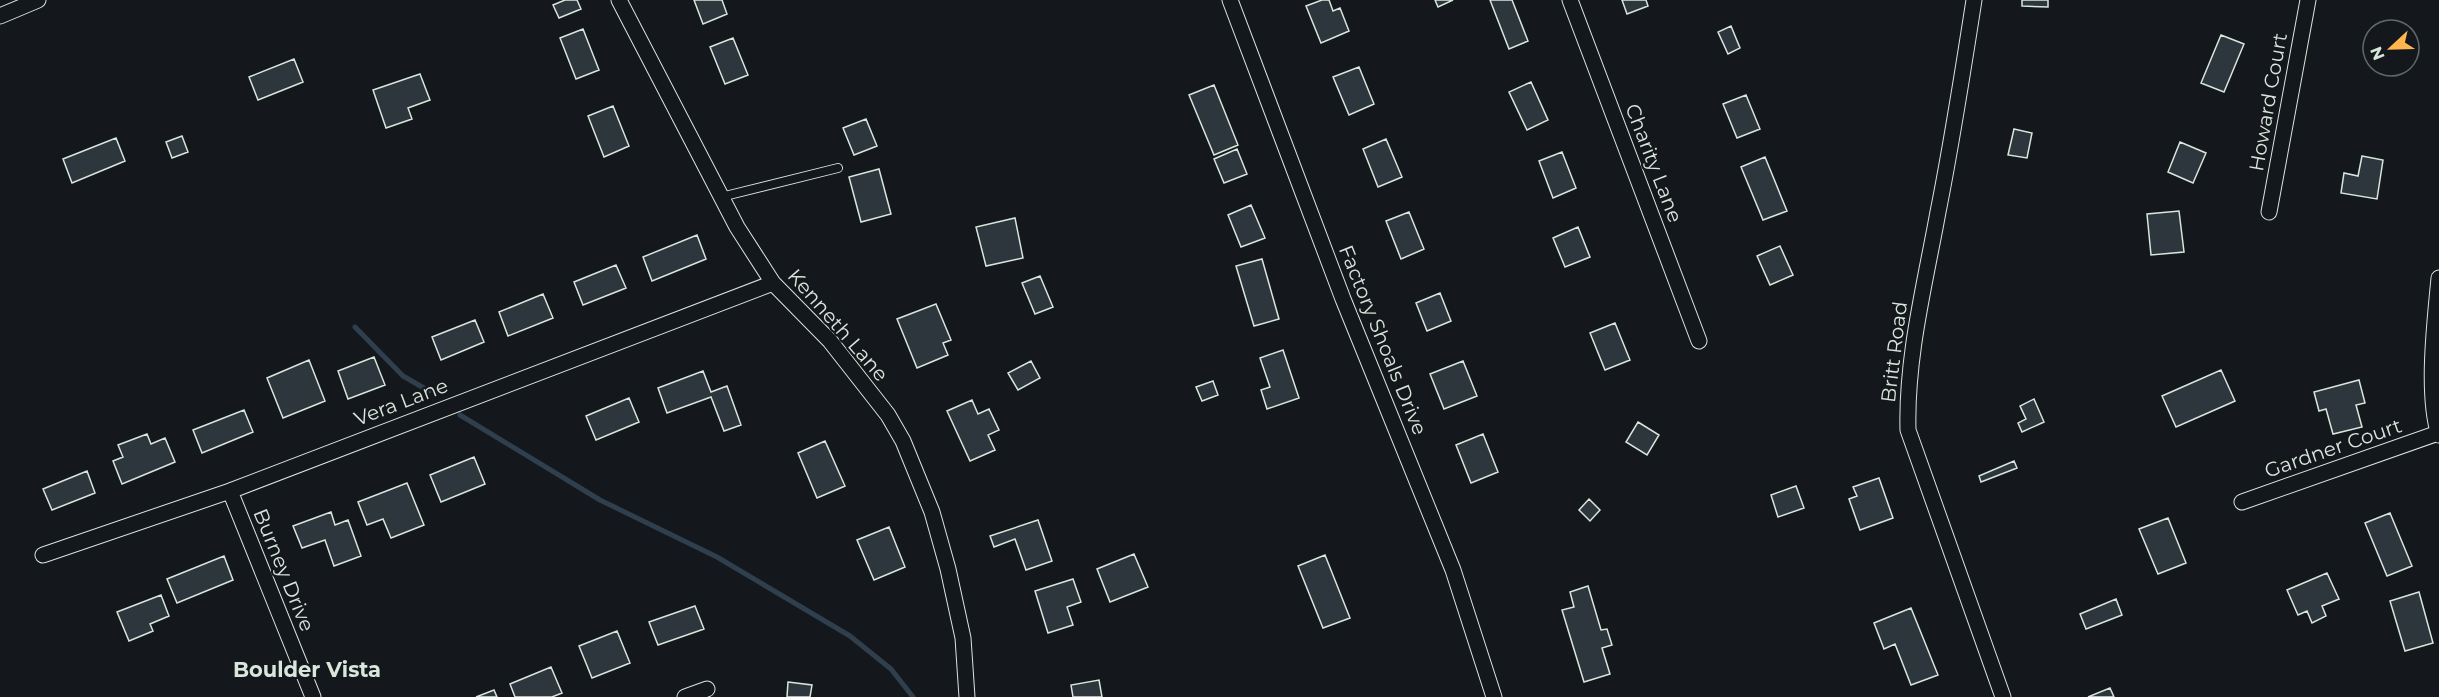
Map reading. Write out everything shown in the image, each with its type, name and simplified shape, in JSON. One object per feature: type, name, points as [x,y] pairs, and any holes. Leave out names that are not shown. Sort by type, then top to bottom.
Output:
[{"type":"street","points":[[0,16],[38,0]]},
{"type":"street","name":"Kenneth Lane","points":[[619,0],[737,228],[773,283],[830,341],[888,416],[903,441],[932,512],[948,569],[963,638],[967,697]]},
{"type":"street","name":"Factory Shoals Drive","points":[[1230,0],[1343,299],[1453,570],[1494,697]]},
{"type":"street","name":"Charity Lane","points":[[1570,0],[1699,341]]},
{"type":"street","name":"Britt Road","points":[[1974,0],[1950,154],[1915,336],[1907,407],[1908,430],[2003,697]]},
{"type":"street","name":"Howard Court","points":[[2269,212],[2308,0]]},
{"type":"street","points":[[2439,278],[2434,379],[2439,434]]},
{"type":"street","name":"Vera Lane","points":[[44,555],[230,491],[773,283]]},
{"type":"street","name":"Gardner Court","points":[[2242,502],[2439,434]]},
{"type":"street","name":"Burney Drive","points":[[230,491],[313,697]]},
{"type":"street","points":[[685,697],[707,689]]},
{"type":"lane","points":[[721,197],[838,168]]},
{"type":"building","points":[[565,0],[577,0],[581,9],[559,18],[553,5]]},
{"type":"building","points":[[694,0],[722,0],[727,14],[703,24]]},
{"type":"building","points":[[1329,0],[1333,11],[1340,8],[1349,31],[1321,43],[1306,6]]},
{"type":"building","points":[[1435,0],[1453,0],[1438,7]]},
{"type":"building","points":[[1490,0],[1512,0],[1528,41],[1509,49]]},
{"type":"building","points":[[1622,0],[1646,0],[1648,6],[1627,14]]},
{"type":"building","points":[[2022,0],[2048,0],[2048,7],[2022,6]]},
{"type":"building","points":[[1731,26],[1740,48],[1728,54],[1718,32]]},
{"type":"building","points":[[583,29],[599,70],[576,79],[560,38]]},
{"type":"building","points":[[2221,35],[2244,44],[2224,92],[2201,83]]},
{"type":"building","points":[[733,38],[748,75],[725,84],[710,47]]},
{"type":"building","points":[[294,59],[303,82],[258,100],[249,77]]},
{"type":"building","points":[[1359,67],[1374,104],[1349,115],[1333,77]]},
{"type":"building","points":[[420,74],[430,100],[408,108],[412,119],[386,128],[373,90]]},
{"type":"building","points":[[1531,82],[1548,120],[1527,130],[1509,92]]},
{"type":"building","points":[[1214,85],[1238,145],[1214,155],[1189,95]]},
{"type":"building","points":[[1746,95],[1760,129],[1737,138],[1723,104]]},
{"type":"building","points":[[613,106],[629,146],[604,157],[588,116]]},
{"type":"building","points":[[866,119],[877,146],[854,155],[843,128]]},
{"type":"building","points":[[2014,129],[2032,133],[2027,158],[2008,155]]},
{"type":"building","points":[[182,136],[188,152],[172,158],[166,142]]},
{"type":"building","points":[[116,138],[125,161],[72,183],[63,159]]},
{"type":"building","points":[[1386,139],[1402,177],[1378,187],[1363,149]]},
{"type":"building","points":[[2180,142],[2206,153],[2193,183],[2168,172]]},
{"type":"building","points":[[1237,149],[1247,174],[1224,183],[1214,159]]},
{"type":"building","points":[[1562,152],[1576,188],[1553,198],[1539,161]]},
{"type":"building","points":[[2362,156],[2383,160],[2377,199],[2341,193],[2344,173],[2358,176]]},
{"type":"building","points":[[1765,157],[1787,211],[1763,220],[1741,167]]},
{"type":"building","points":[[879,169],[891,214],[861,222],[849,177]]},
{"type":"building","points":[[1251,205],[1265,238],[1241,247],[1228,215]]},
{"type":"building","points":[[2179,211],[2184,252],[2151,255],[2147,214]]},
{"type":"building","points":[[1409,212],[1424,249],[1401,259],[1386,221]]},
{"type":"building","points":[[1015,218],[1023,258],[986,266],[976,227]]},
{"type":"building","points":[[1578,227],[1590,257],[1565,267],[1553,238]]},
{"type":"building","points":[[697,235],[706,259],[652,281],[643,257]]},
{"type":"building","points":[[1780,246],[1793,275],[1770,285],[1757,256]]},
{"type":"building","points":[[1262,259],[1279,319],[1254,326],[1236,266]]},
{"type":"building","points":[[616,265],[626,288],[583,305],[574,282]]},
{"type":"building","points":[[1040,276],[1053,307],[1035,314],[1022,283]]},
{"type":"building","points":[[1440,293],[1451,321],[1427,331],[1416,303]]},
{"type":"building","points":[[543,294],[553,318],[508,336],[499,312]]},
{"type":"building","points":[[936,304],[951,340],[943,343],[948,355],[917,368],[897,319]]},
{"type":"building","points":[[475,320],[484,342],[441,360],[432,337]]},
{"type":"building","points":[[1615,323],[1630,360],[1605,370],[1590,333]]},
{"type":"building","points":[[1283,350],[1299,398],[1267,409],[1261,390],[1270,387],[1260,358]]},
{"type":"building","points":[[374,357],[385,385],[348,399],[338,371]]},
{"type":"building","points":[[309,360],[325,401],[283,418],[267,378]]},
{"type":"building","points":[[1031,361],[1040,378],[1018,390],[1008,373]]},
{"type":"building","points":[[1463,361],[1477,396],[1444,409],[1430,374]]},
{"type":"building","points":[[2221,370],[2235,401],[2176,427],[2162,396]]},
{"type":"building","points":[[703,371],[711,392],[727,386],[741,425],[724,431],[711,397],[667,413],[658,388]]},
{"type":"building","points":[[2359,380],[2365,403],[2356,405],[2362,427],[2333,434],[2326,409],[2319,411],[2314,392]]},
{"type":"building","points":[[1213,381],[1218,395],[1202,401],[1196,387]]},
{"type":"building","points":[[629,398],[639,422],[596,440],[586,416]]},
{"type":"building","points":[[2034,399],[2044,422],[2022,432],[2018,423],[2026,419],[2020,406]]},
{"type":"building","points":[[972,400],[978,414],[989,409],[999,430],[988,435],[995,450],[970,461],[947,411]]},
{"type":"building","points":[[244,410],[253,432],[202,453],[193,430]]},
{"type":"building","points":[[1638,422],[1659,435],[1647,455],[1626,442]]},
{"type":"building","points":[[147,434],[151,444],[165,438],[175,462],[122,484],[113,461],[123,457],[118,445]]},
{"type":"building","points":[[1483,434],[1498,472],[1471,483],[1456,445]]},
{"type":"building","points":[[825,441],[845,486],[817,498],[798,453]]},
{"type":"building","points":[[474,457],[485,484],[441,502],[430,475]]},
{"type":"building","points":[[2014,461],[2017,468],[1981,482],[1979,476]]},
{"type":"building","points":[[87,471],[95,493],[52,510],[43,489]]},
{"type":"building","points":[[1879,478],[1893,518],[1860,530],[1849,499],[1857,496],[1853,487]]},
{"type":"building","points":[[407,483],[424,525],[391,538],[383,519],[367,525],[358,502]]},
{"type":"building","points":[[1796,486],[1804,508],[1778,517],[1771,495]]},
{"type":"building","points":[[1589,499],[1600,510],[1590,521],[1579,510]]},
{"type":"building","points":[[331,512],[335,525],[348,520],[361,556],[334,566],[325,540],[302,548],[293,526]]},
{"type":"building","points":[[2390,513],[2412,566],[2387,576],[2365,523]]},
{"type":"building","points":[[2168,518],[2186,563],[2158,574],[2139,529]]},
{"type":"building","points":[[1038,520],[1052,561],[1026,570],[1015,539],[994,547],[990,536]]},
{"type":"building","points":[[889,527],[905,567],[874,580],[857,540]]},
{"type":"building","points":[[1134,554],[1148,587],[1110,602],[1097,569]]},
{"type":"building","points":[[1325,555],[1350,618],[1323,628],[1298,566]]},
{"type":"building","points":[[224,556],[233,580],[177,603],[167,579]]},
{"type":"building","points":[[2327,573],[2339,599],[2322,606],[2326,616],[2312,623],[2307,611],[2298,615],[2287,590]]},
{"type":"building","points":[[1073,579],[1081,602],[1067,607],[1073,625],[1048,633],[1035,591]]},
{"type":"building","points":[[1588,586],[1601,630],[1607,629],[1612,645],[1602,648],[1610,674],[1584,682],[1562,610],[1574,607],[1570,592]]},
{"type":"building","points":[[2419,592],[2433,643],[2405,651],[2390,601]]},
{"type":"building","points":[[161,595],[169,616],[150,624],[153,631],[129,641],[117,612]]},
{"type":"building","points":[[2116,599],[2122,615],[2086,629],[2080,614]]},
{"type":"building","points":[[695,606],[704,629],[658,645],[649,622]]},
{"type":"building","points":[[1911,608],[1938,675],[1911,685],[1895,644],[1884,649],[1874,623]]},
{"type":"building","points":[[617,631],[630,663],[592,678],[579,646]]},
{"type":"building","points":[[551,667],[562,693],[552,697],[515,697],[510,684]]},
{"type":"building","points":[[1099,680],[1102,697],[1073,697],[1071,685]]},
{"type":"building","points":[[788,682],[812,685],[810,697],[787,697]]},
{"type":"building","points":[[2110,688],[2114,697],[2088,697]]},
{"type":"building","points":[[494,690],[497,697],[476,697]]},
{"type":"waterway","points":[[355,327],[403,376],[429,391]]},
{"type":"waterway","points":[[460,415],[600,500],[717,557],[850,636],[891,669],[913,697]]},
{"type":"district","name":"Boulder Vista","points":[[307,670]]}]
